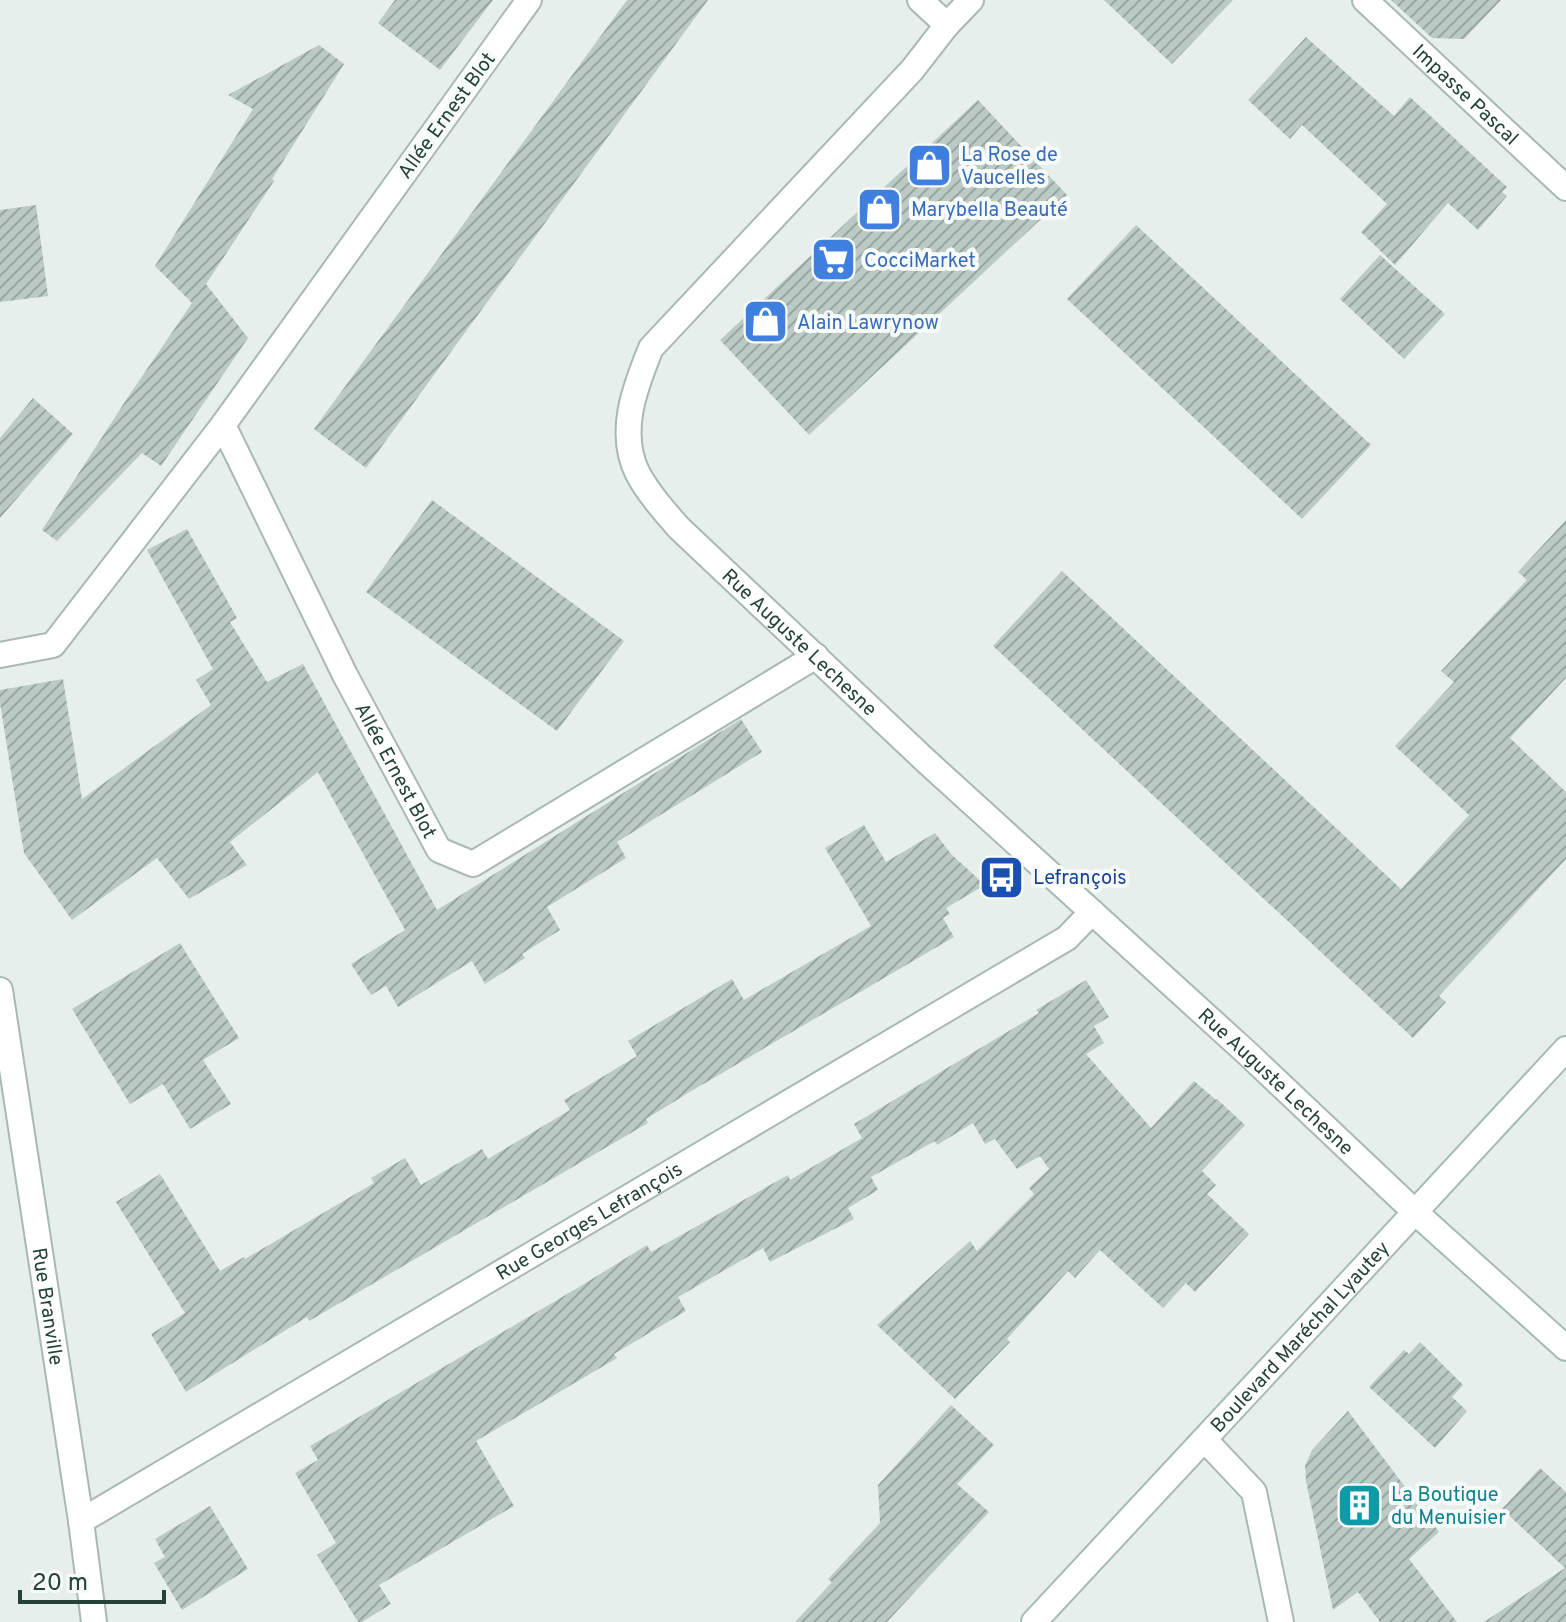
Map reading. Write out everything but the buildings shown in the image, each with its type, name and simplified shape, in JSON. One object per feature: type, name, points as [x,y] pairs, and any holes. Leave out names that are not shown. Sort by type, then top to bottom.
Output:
[{"type":"street","name":"Allée Ernest Blot","points":[[0,655],[53,645],[223,425],[529,0]]},
{"type":"street","points":[[920,0],[947,25]]},
{"type":"street","name":"Rue Auguste Lechesne","points":[[971,0],[912,70],[651,348],[636,385],[629,417],[630,445],[637,471],[653,497],[679,528],[926,761],[1566,1348]]},
{"type":"street","name":"Impasse Pascal","points":[[1365,0],[1566,188]]},
{"type":"street","name":"Allée Ernest Blot","points":[[223,425],[345,675],[439,850],[473,864],[816,656]]},
{"type":"street","name":"Rue Georges Lefrançois","points":[[81,1521],[1054,946],[1067,938],[1092,912]]},
{"type":"street","name":"Rue Branville","points":[[0,990],[94,1622]]},
{"type":"street","name":"Boulevard Maréchal Lyautey","points":[[1034,1622],[1566,1049]]},
{"type":"street","points":[[1205,1440],[1254,1492],[1281,1622]]},
{"type":"place","name":"La Rose de Vaucelles","points":[[930,166]]},
{"type":"place","name":"Marybella Beauté","points":[[880,209]]},
{"type":"place","name":"CocciMarket","points":[[833,260]]},
{"type":"place","name":"Alain Lawrynow","points":[[766,322]]},
{"type":"place","name":"Lefrançois","points":[[1002,877]]},
{"type":"place","name":"La Boutique du Menuisier","points":[[1360,1505]]}]
